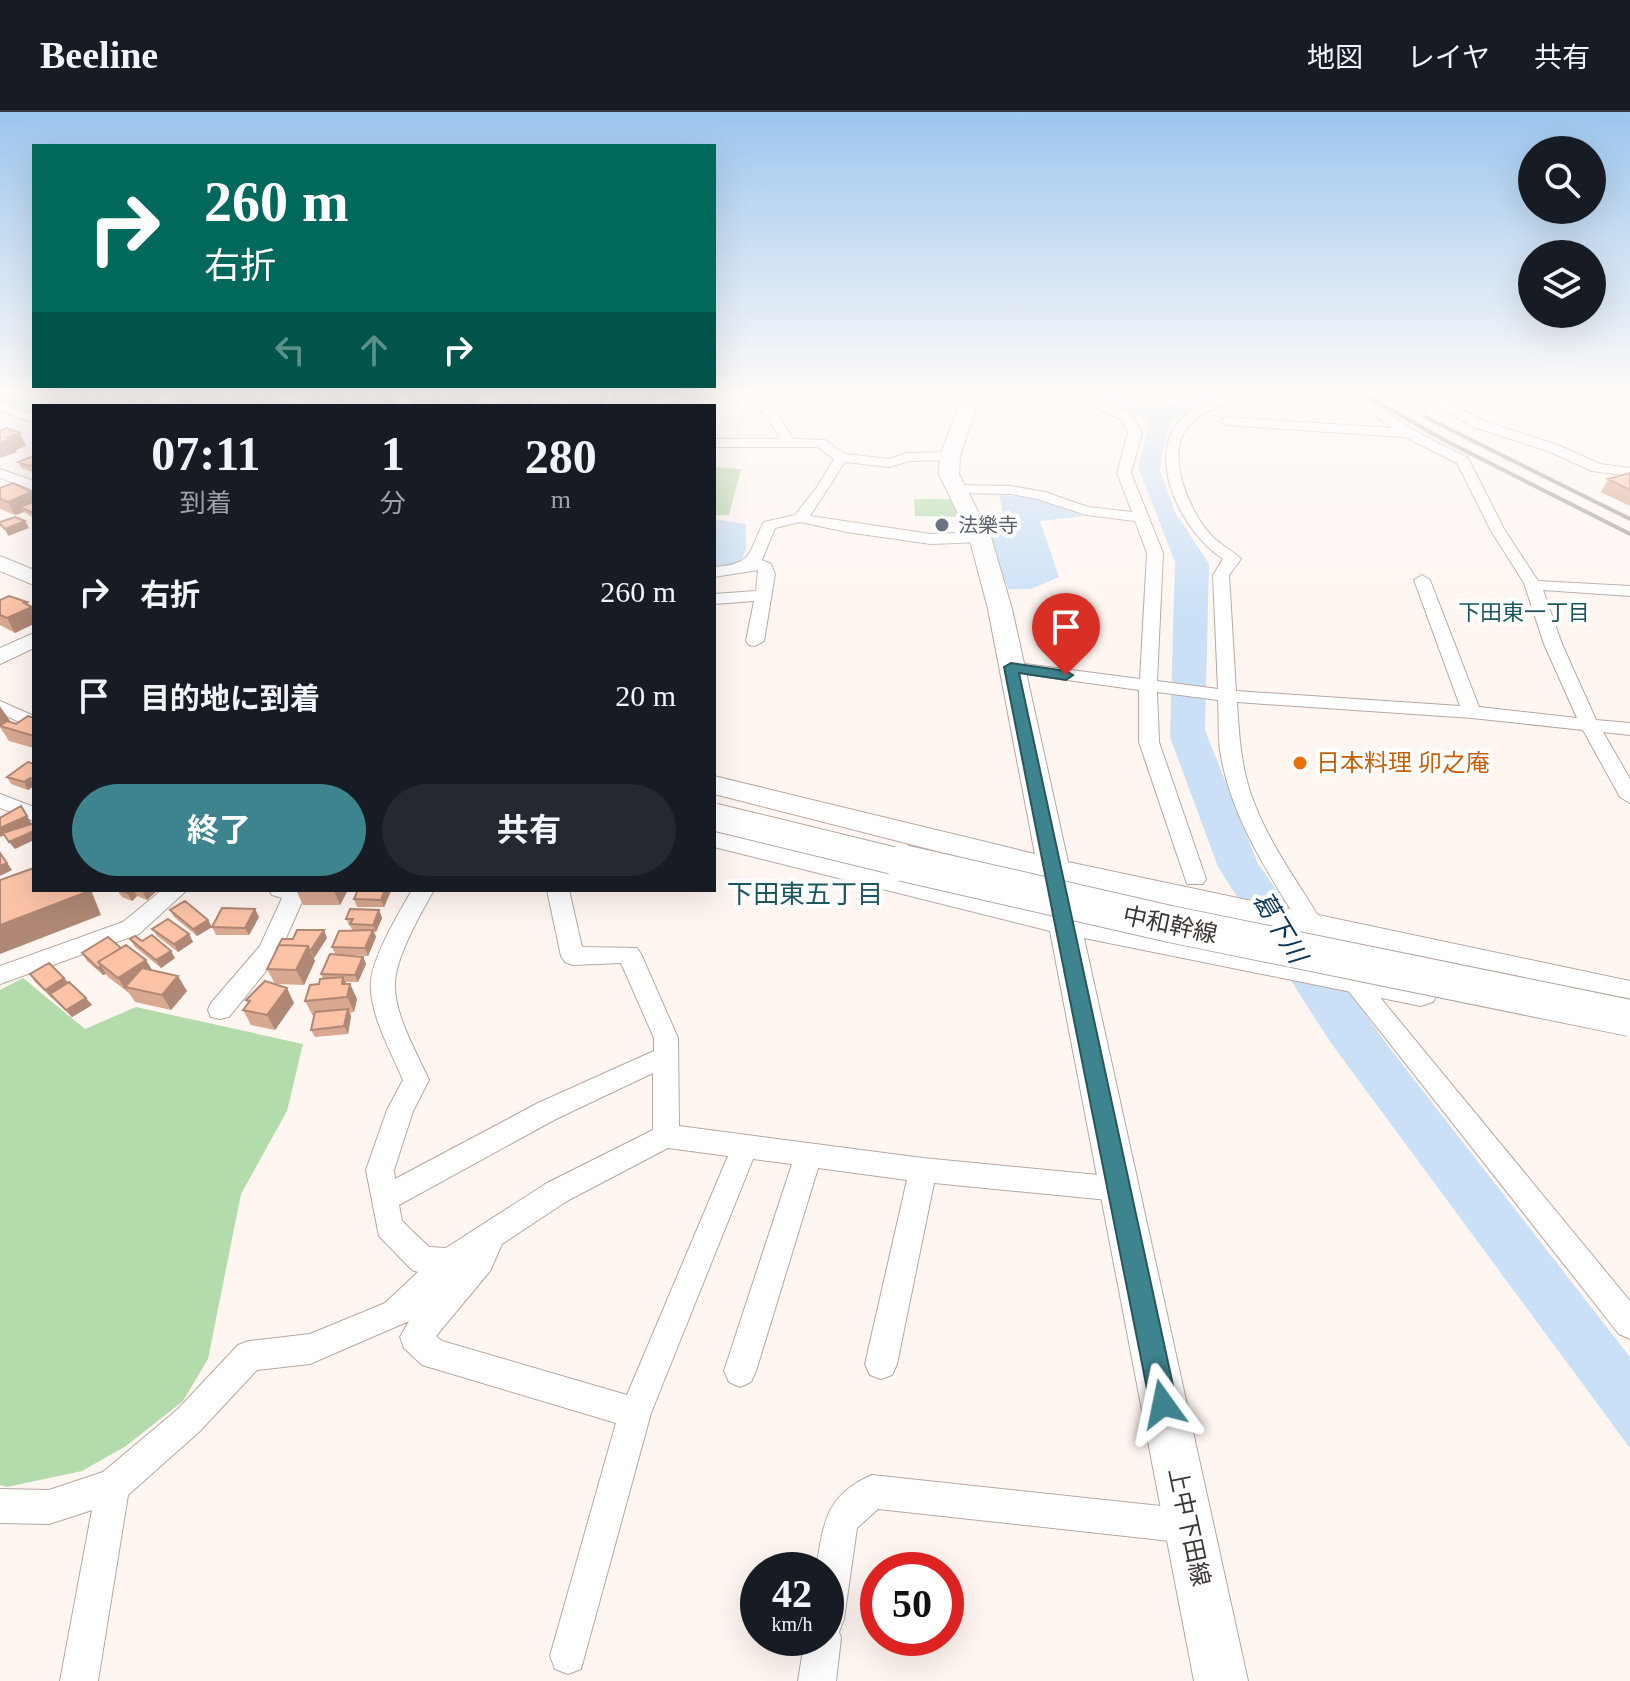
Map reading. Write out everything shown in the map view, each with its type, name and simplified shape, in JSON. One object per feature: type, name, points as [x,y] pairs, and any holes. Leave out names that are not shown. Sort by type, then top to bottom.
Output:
[{"type":"main road","name":"上中下田線","points":[[949,467],[949,474],[980,537],[1000,609],[1062,922],[1221,1681]]},
{"type":"main road","points":[[0,563],[32,577]]},
{"type":"main road","points":[[0,577],[32,591]]},
{"type":"main road","points":[[716,785],[1052,869],[1200,890],[1310,923],[1630,996]]},
{"type":"main road","name":"中和幹線","points":[[716,797],[1145,900],[1630,996]]},
{"type":"main road","name":"中和幹線","points":[[716,818],[890,862],[1139,919],[1630,1018]]},
{"type":"main road","points":[[716,837],[1062,922],[1630,1035]]},
{"type":"street","points":[[15,467],[0,473],[32,485]]},
{"type":"street","points":[[800,518],[836,467]]},
{"type":"street","points":[[1126,467],[1124,473],[1139,517],[1155,553],[1148,688],[1149,742],[1200,890]]},
{"type":"street","points":[[1173,467],[1175,478],[1204,537],[1233,559],[1223,568],[1221,575],[1230,751],[1243,801],[1273,861],[1310,923],[1353,980],[1618,1295],[1630,1324]]},
{"type":"street","points":[[1466,467],[1497,529],[1533,585],[1553,644],[1589,724],[1630,797]]},
{"type":"street","points":[[1595,467],[1630,472]]},
{"type":"street","points":[[1612,471],[1630,479]]},
{"type":"street","points":[[958,489],[1026,493],[1086,511],[1139,517]]},
{"type":"street","points":[[716,572],[745,570],[753,562],[769,525],[800,518],[847,528],[931,539],[980,537]]},
{"type":"street","points":[[753,562],[765,567],[767,574],[755,641]]},
{"type":"street","points":[[1422,580],[1472,712]]},
{"type":"street","points":[[1533,585],[1630,591]]},
{"type":"street","points":[[716,599],[764,595]]},
{"type":"street","points":[[0,657],[32,641]]},
{"type":"street","points":[[1011,667],[1148,688],[1227,696],[1472,712],[1630,729]]},
{"type":"street","points":[[0,706],[29,722]]},
{"type":"street","points":[[0,734],[29,722]]},
{"type":"street","points":[[4,808],[32,814]]},
{"type":"street","points":[[0,975],[131,928],[174,892]]},
{"type":"street","points":[[220,1010],[270,950],[295,893],[290,892]]},
{"type":"street","points":[[422,892],[383,981],[393,1020],[416,1080],[400,1110],[380,1170],[389,1227],[422,1260],[450,1262]]},
{"type":"street","points":[[558,892],[573,956],[629,954],[666,1038],[666,1136]]},
{"type":"street","points":[[384,1199],[547,1111],[666,1056]]},
{"type":"street","points":[[0,1506],[49,1507],[113,1486],[189,1420],[249,1356],[310,1349],[396,1313],[450,1262],[557,1192],[666,1136],[923,1170],[1119,1189]]},
{"type":"street","points":[[568,1656],[635,1413],[745,1146]]},
{"type":"street","points":[[740,1371],[809,1155]]},
{"type":"street","points":[[881,1364],[923,1170]]},
{"type":"street","points":[[491,1236],[480,1261],[415,1337],[433,1354],[635,1413]]},
{"type":"street","points":[[79,1681],[113,1486]]},
{"type":"street","points":[[836,1552],[841,1519],[872,1492],[1189,1526]]},
{"type":"street","points":[[817,1681],[820,1656]]},
{"type":"green space","points":[[716,467],[741,469],[729,515],[716,515]]},
{"type":"green space","points":[[914,499],[955,499],[964,517],[915,516]]},
{"type":"green space","points":[[23,978],[85,1029],[136,1007],[303,1044],[287,1111],[241,1194],[208,1359],[183,1401],[126,1446],[82,1471],[7,1487],[0,1485],[0,990]]},
{"type":"water","name":"葛下川","points":[[1138,467],[1161,467],[1175,512],[1209,564],[1205,730],[1258,864],[1388,1046],[1630,1357],[1630,1448],[1331,1043],[1218,867],[1170,737],[1175,562]]},
{"type":"water","points":[[999,494],[1035,499],[1084,516],[1040,521],[1059,577],[1031,589],[1008,589],[980,514],[1003,513]]},
{"type":"water","points":[[716,519],[746,524],[746,550],[739,564],[716,566]]},
{"type":"building","points":[[1630,473],[1630,490],[1608,479]]},
{"type":"building","points":[[13,483],[32,492],[8,502],[0,499],[0,488]]},
{"type":"building","points":[[32,502],[32,512],[21,507]]},
{"type":"building","points":[[15,517],[25,521],[5,529],[0,524],[0,522]]},
{"type":"building","points":[[9,596],[32,607],[7,618],[0,615],[0,600]]},
{"type":"building","points":[[28,716],[32,717],[32,735],[0,726],[7,721],[16,724]]},
{"type":"building","points":[[28,762],[32,763],[32,778],[24,782],[7,777]]},
{"type":"building","points":[[21,806],[27,816],[0,828],[0,818]]},
{"type":"building","points":[[32,824],[32,832],[9,842],[3,833]]},
{"type":"building","points":[[0,853],[7,863],[0,866]]},
{"type":"building","points":[[32,869],[32,892],[87,892],[0,925],[0,880]]},
{"type":"building","points":[[357,892],[384,892],[381,900],[354,899]]},
{"type":"building","points":[[185,901],[208,920],[193,929],[170,910]]},
{"type":"building","points":[[222,908],[255,909],[245,928],[212,927]]},
{"type":"building","points":[[350,909],[379,910],[373,925],[350,924],[353,919],[346,919]]},
{"type":"building","points":[[168,919],[189,934],[174,944],[152,929]]},
{"type":"building","points":[[297,930],[324,930],[311,950],[308,946],[279,945],[276,950],[282,939],[293,939]]},
{"type":"building","points":[[373,930],[365,948],[332,947],[339,931]]},
{"type":"building","points":[[152,935],[171,951],[156,960],[130,939],[135,936],[142,941]]},
{"type":"building","points":[[108,937],[121,948],[98,962],[101,966],[98,968],[82,953]]},
{"type":"building","points":[[126,945],[146,960],[118,978],[98,962]]},
{"type":"building","points":[[279,945],[308,946],[296,970],[267,969]]},
{"type":"building","points":[[330,954],[363,957],[355,975],[321,974]]},
{"type":"building","points":[[49,963],[64,978],[45,990],[30,974]]},
{"type":"building","points":[[142,968],[178,976],[162,995],[125,987]]},
{"type":"building","points":[[343,977],[342,984],[350,984],[347,997],[305,1001],[310,985],[319,984],[320,979]]},
{"type":"building","points":[[265,981],[287,988],[267,1015],[243,1010],[250,1001],[246,1000]]},
{"type":"building","points":[[69,982],[86,998],[66,1010],[50,994]]},
{"type":"building","points":[[348,1009],[344,1026],[311,1030],[315,1012]]},
{"type":"railway","points":[[1498,467],[1630,534]]},
{"type":"railway","points":[[1526,467],[1630,519]]},
{"type":"place","name":"法樂寺","points":[[942,525]]},
{"type":"place","name":"日本料理 卯之庵","points":[[1300,763]]},
{"type":"district","name":"下田東一丁目","points":[[1524,612]]},
{"type":"district","name":"下田東五丁目","points":[[805,894]]},
{"type":"route","points":[[1066,675],[1011,667],[1163,1404]]}]
